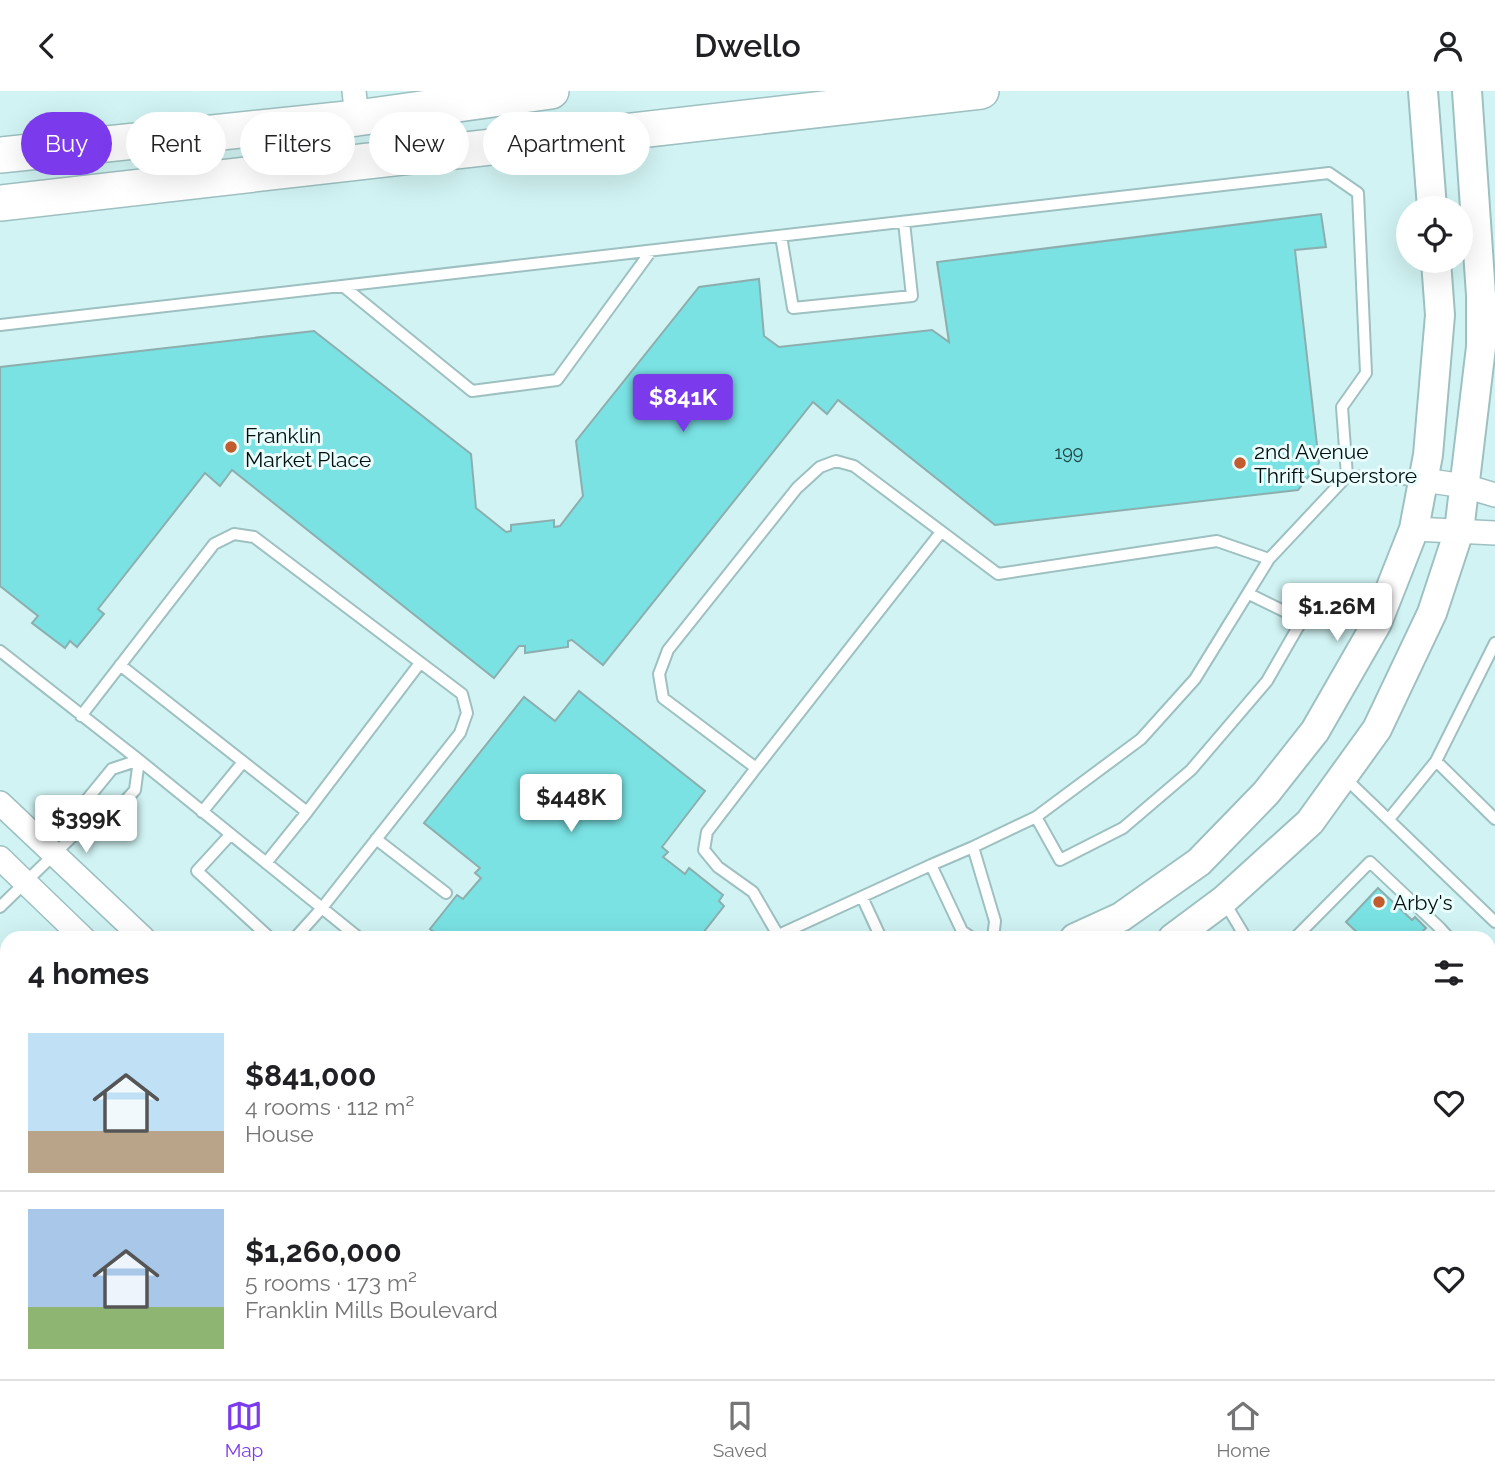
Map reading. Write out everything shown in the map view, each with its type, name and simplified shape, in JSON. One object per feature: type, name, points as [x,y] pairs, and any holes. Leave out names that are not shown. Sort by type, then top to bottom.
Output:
[{"type":"main road","points":[[0,155],[355,105],[551,91]]},
{"type":"main road","points":[[0,203],[981,91]]},
{"type":"street","points":[[1423,91],[1431,196]]},
{"type":"street","points":[[1182,931],[1224,900],[1310,821],[1377,729],[1432,613],[1459,531],[1481,347],[1481,295],[1467,91]]},
{"type":"street","points":[[1090,931],[1121,917],[1199,862],[1266,793],[1315,731],[1377,623],[1414,529],[1428,455],[1440,315],[1437,273]]},
{"type":"street","points":[[1423,480],[1465,486],[1495,495]]},
{"type":"street","points":[[1414,529],[1495,533]]},
{"type":"street","points":[[0,803],[136,931]]},
{"type":"street","points":[[0,858],[76,931]]},
{"type":"lane","points":[[0,325],[1329,173],[1358,193],[1366,373],[1342,407],[1347,476],[1269,559],[1195,679],[1141,739],[1036,817],[788,931]]},
{"type":"lane","points":[[781,236],[793,309],[912,296],[904,222]]},
{"type":"lane","points":[[343,286],[472,391],[557,380],[651,251]]},
{"type":"lane","points":[[756,768],[663,698],[659,674],[668,650],[797,488],[820,467],[836,461],[853,466],[998,574],[1217,541],[1269,559]]},
{"type":"lane","points":[[1347,476],[1423,480]]},
{"type":"lane","points":[[772,931],[753,892],[718,867],[704,850],[707,832],[941,532]]},
{"type":"lane","points":[[81,716],[214,544],[234,534],[254,537],[461,694],[467,713],[460,733],[301,931]]},
{"type":"lane","points":[[1036,817],[1060,860],[1123,828],[1191,770],[1267,681],[1301,620],[1248,594]]},
{"type":"lane","points":[[1389,819],[1436,761],[1495,643]]},
{"type":"lane","points":[[0,651],[350,931]]},
{"type":"lane","points":[[266,863],[419,663]]},
{"type":"lane","points":[[120,665],[307,812]]},
{"type":"lane","points":[[78,831],[85,802],[112,769],[139,760]]},
{"type":"lane","points":[[0,907],[78,831],[107,821],[135,790],[139,760]]},
{"type":"lane","points":[[1436,761],[1495,819]]},
{"type":"lane","points":[[202,812],[243,762]]},
{"type":"lane","points":[[1343,776],[1495,922]]},
{"type":"lane","points":[[230,835],[197,871],[262,931]]},
{"type":"lane","points":[[376,839],[446,893]]},
{"type":"lane","points":[[973,847],[995,921],[994,931]]},
{"type":"lane","points":[[1303,931],[1370,862],[1443,931]]},
{"type":"lane","points":[[931,865],[962,931]]},
{"type":"lane","points":[[862,897],[878,931]]},
{"type":"lane","points":[[1224,900],[1242,931]]},
{"type":"building","name":"Franklin Market Place","points":[[1321,214],[1326,247],[1295,250],[1319,463],[1298,490],[995,525],[838,400],[827,414],[813,402],[603,665],[572,640],[568,641],[568,647],[525,653],[525,646],[519,646],[494,678],[232,470],[220,486],[205,473],[98,609],[104,614],[77,647],[70,641],[65,648],[32,623],[38,616],[0,586],[0,367],[314,331],[471,454],[476,508],[506,532],[511,531],[511,525],[554,520],[554,527],[560,526],[583,496],[576,441],[699,287],[759,279],[764,336],[779,347],[932,330],[949,342],[937,262]]},
{"type":"building","points":[[579,691],[705,791],[662,847],[668,852],[663,857],[685,874],[689,868],[723,895],[719,901],[724,906],[704,931],[430,929],[457,895],[463,899],[481,878],[475,873],[480,868],[424,823],[524,697],[555,721]]},
{"type":"building","name":"Arby's","points":[[1378,888],[1412,920],[1415,917],[1426,928],[1423,931],[1356,931],[1346,922]]},
{"type":"place","name":"Franklin Market Place","points":[[231,447]]},
{"type":"place","name":"2nd Avenue Thrift Superstore","points":[[1240,463]]},
{"type":"place","name":"Arby's","points":[[1379,902]]}]
